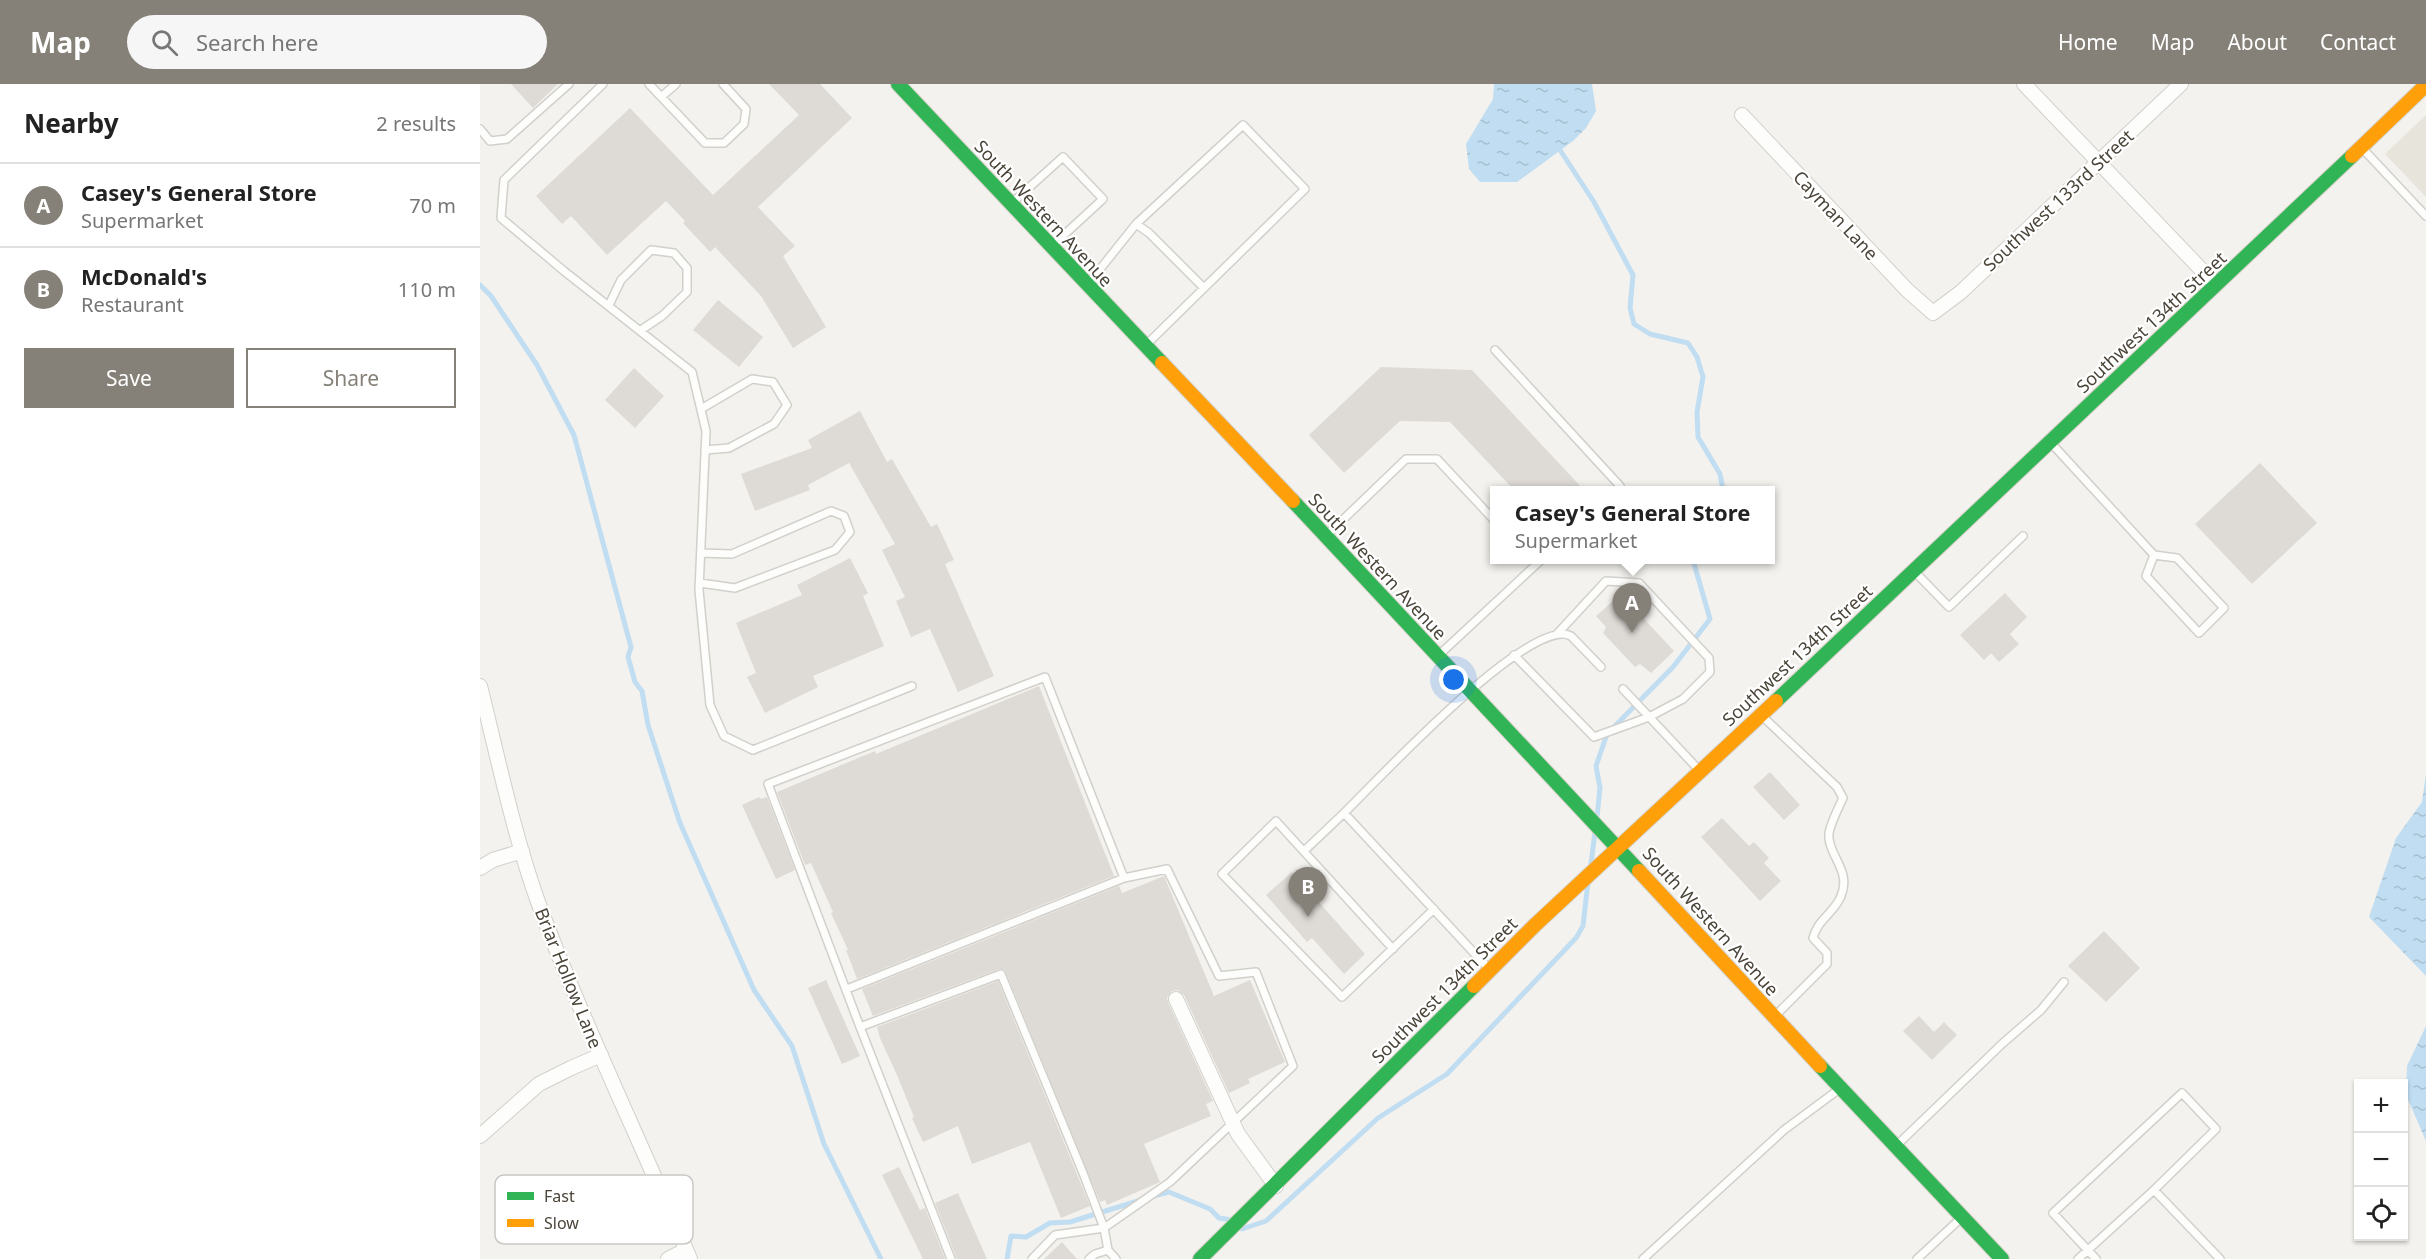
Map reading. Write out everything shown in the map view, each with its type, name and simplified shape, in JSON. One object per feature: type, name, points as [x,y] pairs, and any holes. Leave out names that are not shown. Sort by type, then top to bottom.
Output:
[{"type":"main road","name":"South Western Avenue","points":[[898,84],[1618,846],[1840,1088],[2002,1259]]},
{"type":"main road","name":"Southwest 134th Street","points":[[1200,1259],[1489,969],[1699,770],[1915,571],[2426,85]]},
{"type":"street","points":[[2024,84],[2216,285]]},
{"type":"street","name":"Southwest 133rd Street","points":[[1933,313],[1961,292],[2181,84]]},
{"type":"street","name":"Cayman Lane","points":[[1742,115],[1907,290],[1933,313]]},
{"type":"street","name":"Briar Hollow Lane","points":[[480,686],[522,851],[538,900],[601,1056],[653,1175]]},
{"type":"street","points":[[480,868],[493,860],[522,851]]},
{"type":"street","points":[[1176,999],[1238,1134],[1276,1185]]},
{"type":"street","points":[[480,1136],[538,1084],[601,1056]]},
{"type":"street","points":[[668,1259],[688,1254]]},
{"type":"lane","points":[[480,129],[490,141],[507,139],[569,84]]},
{"type":"lane","points":[[603,84],[504,180],[501,218],[692,372],[706,431],[700,583],[710,705],[724,736],[753,750],[912,686]]},
{"type":"lane","points":[[649,84],[705,143],[724,143],[744,124],[746,109],[723,84]]},
{"type":"lane","points":[[661,97],[676,84]]},
{"type":"lane","points":[[1088,285],[1136,224],[1244,125],[1305,189],[1145,346]]},
{"type":"lane","points":[[2361,147],[2426,216]]},
{"type":"lane","points":[[1011,204],[1063,157],[1103,199],[1051,247]]},
{"type":"lane","points":[[1136,224],[1149,233],[1204,288]]},
{"type":"lane","points":[[609,305],[621,280],[651,250],[674,253],[687,268],[687,292],[662,316],[641,330]]},
{"type":"lane","points":[[1495,350],[1620,486]]},
{"type":"lane","points":[[701,409],[752,379],[773,382],[787,405],[774,424],[729,448],[705,450]]},
{"type":"lane","points":[[2050,442],[2154,555],[2178,558],[2224,608],[2199,633],[2146,576],[2154,555]]},
{"type":"lane","points":[[1325,537],[1406,459],[1437,459],[1490,515]]},
{"type":"lane","points":[[700,583],[735,588],[835,550],[850,532],[844,516],[831,511],[732,554],[701,553]]},
{"type":"lane","points":[[1915,571],[1949,607],[2024,536]]},
{"type":"lane","points":[[1438,656],[1534,564]]},
{"type":"lane","points":[[1514,655],[1593,737],[1649,717],[1683,699],[1710,672],[1709,657],[1639,583],[1606,581],[1557,634]]},
{"type":"lane","points":[[1304,851],[1470,690],[1529,645],[1565,633],[1601,667]]},
{"type":"lane","points":[[951,1259],[768,784],[1045,677],[1124,878]]},
{"type":"lane","points":[[1623,689],[1699,770]]},
{"type":"lane","points":[[1760,714],[1837,787],[1843,798],[1829,834],[1832,848],[1844,874],[1841,896],[1815,928],[1813,938],[1827,953],[1827,964],[1774,1017]]},
{"type":"lane","points":[[1344,813],[1489,969]]},
{"type":"lane","points":[[1393,949],[1276,821],[1222,874],[1342,997],[1393,949],[1434,909]]},
{"type":"lane","points":[[847,989],[1124,878],[1167,869],[1219,976],[1256,972],[1293,1066],[1170,1182],[1104,1228],[1055,1235],[1032,1259]]},
{"type":"lane","points":[[860,1027],[1001,974],[1104,1228],[1108,1250],[1116,1259]]},
{"type":"lane","points":[[1895,1146],[2041,1010],[2064,982]]},
{"type":"lane","points":[[1643,1259],[1784,1130],[1840,1088]]},
{"type":"lane","points":[[2078,1259],[2088,1250],[2154,1190],[2216,1129],[2182,1093],[2053,1213],[2088,1250],[2096,1259]]},
{"type":"lane","points":[[2154,1190],[2220,1259]]},
{"type":"lane","points":[[1917,1259],[1962,1217]]},
{"type":"lane","points":[[1089,1259],[1095,1254],[1108,1250]]},
{"type":"shaded area","points":[[2426,115],[2426,197],[2385,154]]},
{"type":"water","points":[[1494,84],[1592,84],[1596,111],[1586,128],[1573,141],[1517,182],[1480,182],[1469,169],[1466,144],[1493,99]]},
{"type":"water","points":[[2426,774],[2426,976],[2369,917],[2396,838],[2422,802]]},
{"type":"water","points":[[2426,1026],[2426,1141],[2408,1100],[2407,1066]]},
{"type":"building","points":[[511,84],[558,84],[533,108]]},
{"type":"building","points":[[769,84],[820,84],[852,118],[758,207],[795,246],[783,256],[826,327],[793,348],[761,296],[715,247],[710,252],[666,201],[607,255],[571,216],[562,224],[536,196],[630,108],[713,195],[799,115]]},
{"type":"building","points":[[718,300],[763,337],[739,367],[693,330]]},
{"type":"building","points":[[1381,367],[1472,370],[1580,486],[1510,486],[1450,422],[1400,421],[1344,473],[1309,435]]},
{"type":"building","points":[[634,368],[664,396],[635,428],[605,400]]},
{"type":"building","points":[[860,411],[887,462],[892,459],[931,527],[937,524],[954,560],[945,564],[994,676],[958,692],[930,629],[911,637],[896,601],[905,597],[882,550],[895,544],[849,463],[808,485],[810,490],[755,511],[741,474],[812,448],[808,440]]},
{"type":"building","points":[[2260,463],[2317,523],[2252,584],[2195,524]]},
{"type":"building","points":[[850,558],[868,593],[863,596],[884,646],[813,676],[818,687],[765,713],[747,677],[756,673],[736,623],[802,595],[797,585]]},
{"type":"building","points":[[2005,593],[2027,617],[2010,634],[2019,644],[1999,662],[1991,653],[1984,660],[1960,635]]},
{"type":"building","points":[[1621,594],[1674,651],[1651,673],[1640,664],[1635,667],[1603,633],[1606,627],[1596,616]]},
{"type":"building","points":[[1039,686],[1114,876],[857,979],[846,950],[848,950],[831,913],[833,912],[811,863],[805,865],[777,792],[875,751],[876,754]]},
{"type":"building","points":[[1770,772],[1800,805],[1784,820],[1753,787]]},
{"type":"building","points":[[759,797],[761,799],[767,797],[795,870],[776,879],[742,805]]},
{"type":"building","points":[[1722,818],[1749,846],[1754,842],[1769,858],[1764,863],[1781,881],[1760,901],[1701,837]]},
{"type":"building","points":[[1292,872],[1365,954],[1344,974],[1312,938],[1307,942],[1266,895]]},
{"type":"building","points":[[1164,876],[1214,996],[1250,980],[1285,1062],[1248,1079],[1250,1083],[1229,1093],[1184,995],[1177,990],[1172,991],[1167,998],[1168,1002],[1213,1101],[1206,1104],[1211,1116],[1144,1144],[1160,1182],[1107,1205],[1105,1200],[1100,1202],[1005,970],[999,969],[873,1016],[862,989],[1119,886],[1122,893]]},
{"type":"building","points":[[2104,931],[2140,968],[2106,1002],[2068,966]]},
{"type":"building","points":[[826,980],[860,1056],[842,1064],[808,988]]},
{"type":"building","points":[[998,981],[1090,1206],[1061,1218],[1030,1142],[972,1164],[958,1126],[923,1142],[877,1027]]},
{"type":"building","points":[[1919,1016],[1934,1032],[1944,1022],[1957,1035],[1932,1060],[1903,1031]]},
{"type":"building","points":[[899,1167],[920,1210],[925,1208],[945,1259],[923,1259],[882,1175]]},
{"type":"building","points":[[958,1193],[987,1259],[957,1259],[935,1203]]},
{"type":"building","points":[[1062,1242],[1077,1259],[1044,1259]]},
{"type":"waterway","points":[[1560,150],[1594,202],[1633,275],[1630,308],[1634,324],[1650,334],[1688,343],[1697,357],[1703,377],[1697,412],[1698,437],[1720,474],[1722,486]]},
{"type":"waterway","points":[[480,285],[491,296],[537,365],[574,435],[631,647],[628,657],[635,682],[642,691],[648,725],[680,823],[754,990],[792,1046],[824,1144],[881,1259]]},
{"type":"waterway","points":[[1597,817],[1600,788],[1596,766],[1607,734],[1673,667],[1710,619],[1694,564]]},
{"type":"waterway","points":[[1591,864],[1595,832]]},
{"type":"waterway","points":[[1240,1227],[1242,1229],[1266,1221],[1378,1118],[1447,1074],[1576,938],[1583,926],[1588,882]]},
{"type":"waterway","points":[[1150,1197],[1169,1192],[1210,1209],[1219,1218],[1232,1220]]},
{"type":"waterway","points":[[1007,1259],[1011,1236],[1026,1237],[1050,1223],[1070,1222],[1141,1200]]},
{"type":"traffic: fast","points":[[898,84],[1162,363]]},
{"type":"traffic: fast","points":[[1776,701],[2352,156]]},
{"type":"traffic: fast","points":[[1293,501],[1639,871]]},
{"type":"traffic: fast","points":[[1200,1259],[1474,986]]},
{"type":"traffic: fast","points":[[1820,1066],[2002,1259]]},
{"type":"traffic: slow","points":[[2352,156],[2426,85]]},
{"type":"traffic: slow","points":[[1162,363],[1293,501]]},
{"type":"traffic: slow","points":[[1474,986],[1535,925],[1776,701]]},
{"type":"traffic: slow","points":[[1639,871],[1820,1066]]},
{"type":"place","name":"Casey's General Store","points":[[1632,633]]},
{"type":"place","name":"McDonald's","points":[[1308,917]]}]
